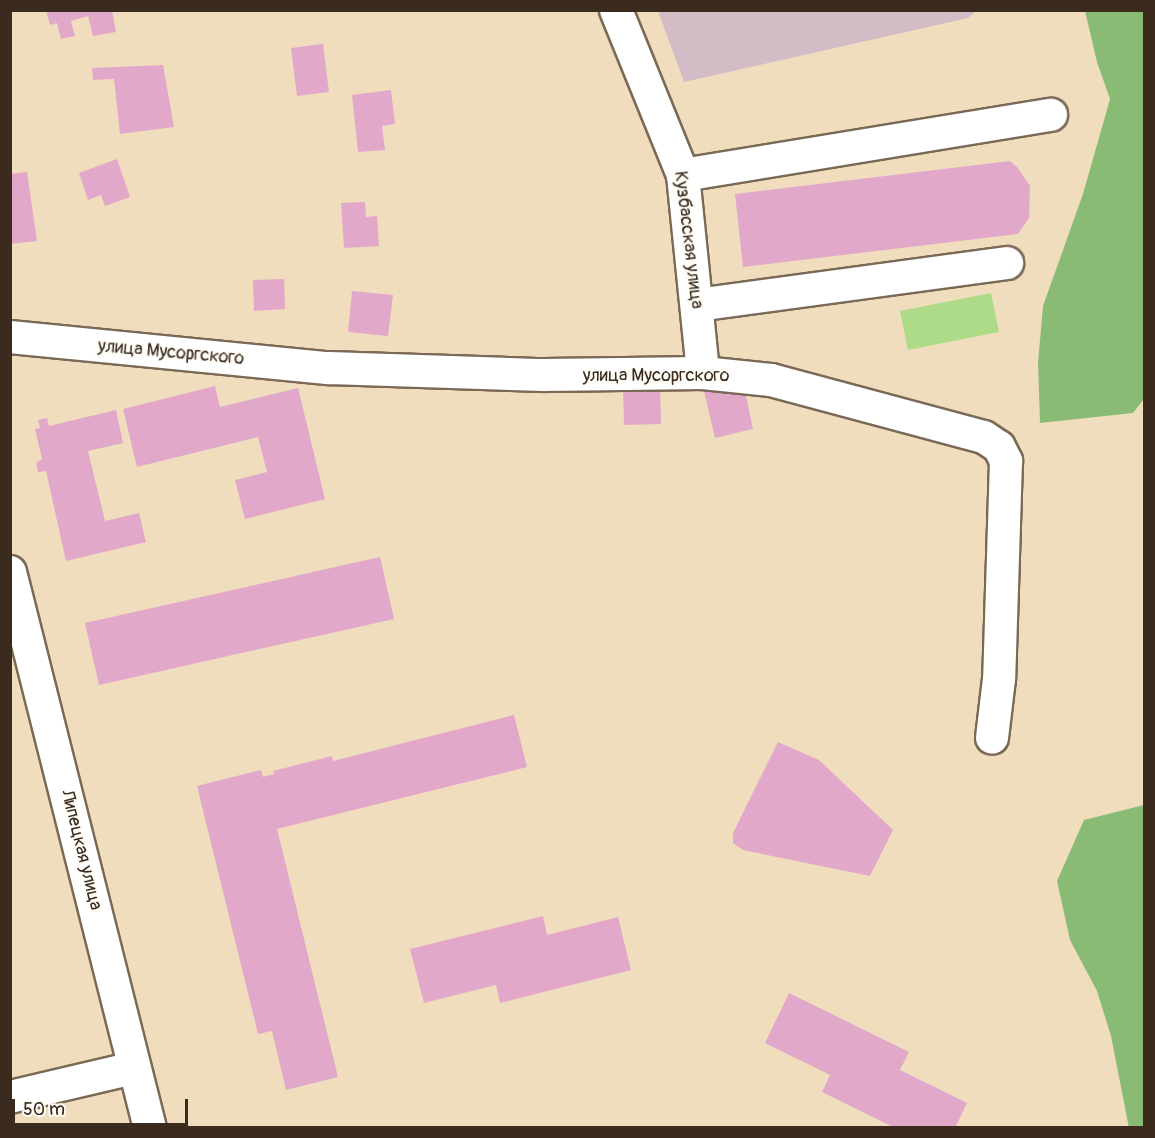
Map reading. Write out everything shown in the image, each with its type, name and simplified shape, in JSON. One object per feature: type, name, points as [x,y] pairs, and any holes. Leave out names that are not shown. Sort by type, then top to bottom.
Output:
[{"type":"street","name":"Кузбасская улица","points":[[616,10],[683,175],[703,373]]},
{"type":"street","points":[[683,175],[1051,116]]},
{"type":"street","points":[[697,305],[1006,263]]},
{"type":"street","name":"улица Мусоргского","points":[[10,337],[329,368],[544,375],[703,373],[771,380],[984,437],[999,447],[1006,461],[999,679],[992,738]]},
{"type":"street","name":"Липецкая улица","points":[[10,572],[55,740],[150,1128]]},
{"type":"street","points":[[10,1097],[134,1068]]},
{"type":"shaded area","points":[[658,10],[976,11],[968,18],[684,82]]},
{"type":"green space","points":[[1085,11],[1144,11],[1144,399],[1133,413],[1040,423],[1038,363],[1043,306],[1083,194],[1110,99],[1097,62]]},
{"type":"green space","points":[[991,293],[999,332],[908,350],[900,311]]},
{"type":"green space","points":[[1144,805],[1144,1127],[1129,1128],[1111,1036],[1097,991],[1070,940],[1057,881],[1084,820]]},
{"type":"building","points":[[46,10],[112,10],[116,32],[93,36],[88,16],[71,21],[75,36],[61,39],[57,23],[50,25]]},
{"type":"building","points":[[323,44],[329,92],[297,96],[291,48]]},
{"type":"building","points":[[163,65],[174,127],[120,134],[114,79],[93,80],[92,68]]},
{"type":"building","points":[[391,90],[395,124],[382,126],[385,150],[358,152],[352,95]]},
{"type":"building","points":[[117,159],[130,197],[105,206],[101,195],[88,200],[79,173]]},
{"type":"building","points":[[1010,161],[1030,186],[1029,218],[1018,234],[743,267],[735,194]]},
{"type":"building","points":[[27,172],[37,241],[10,244],[10,174]]},
{"type":"building","points":[[365,202],[366,217],[377,216],[379,246],[344,248],[341,203]]},
{"type":"building","points":[[284,279],[285,309],[254,311],[253,280]]},
{"type":"building","points":[[352,291],[393,295],[388,336],[348,332]]},
{"type":"building","points":[[743,382],[753,429],[715,438],[704,391]]},
{"type":"building","points":[[215,386],[220,407],[298,388],[325,499],[245,519],[235,480],[267,472],[258,437],[137,467],[123,409]]},
{"type":"building","points":[[660,389],[661,424],[624,425],[623,390]]},
{"type":"building","points":[[116,410],[123,443],[88,451],[105,521],[139,513],[146,542],[66,561],[46,471],[38,472],[36,463],[42,459],[35,429],[40,428],[38,420],[47,418],[49,426]]},
{"type":"building","points":[[380,557],[394,619],[99,685],[85,623]]},
{"type":"building","points":[[514,715],[527,767],[277,829],[338,1077],[286,1090],[272,1031],[258,1034],[197,786],[261,770],[263,777],[274,774],[273,771],[332,756],[333,761]]},
{"type":"building","points":[[778,742],[819,760],[893,830],[870,876],[743,850],[733,843],[733,833]]},
{"type":"building","points":[[543,916],[547,935],[618,917],[631,970],[500,1003],[496,985],[424,1003],[410,949]]},
{"type":"building","points":[[789,993],[909,1052],[900,1070],[967,1103],[955,1128],[895,1128],[822,1092],[830,1075],[765,1043]]}]
